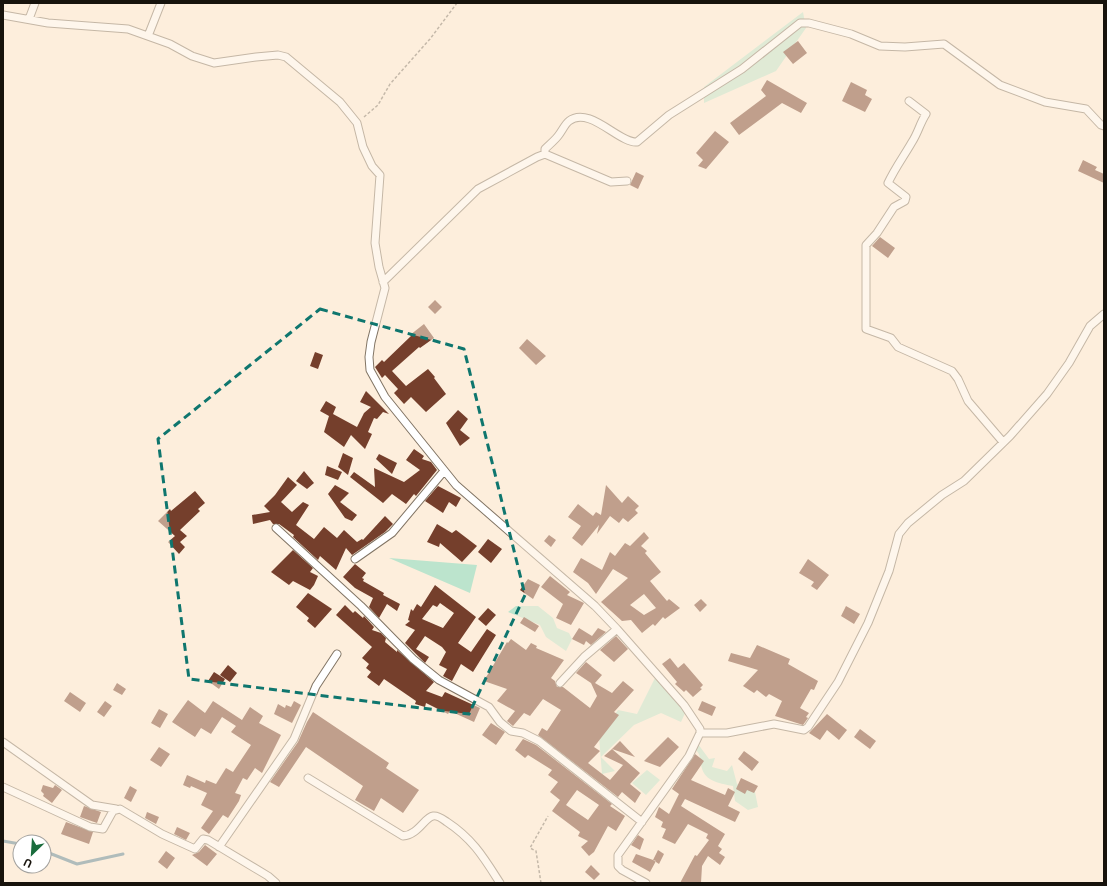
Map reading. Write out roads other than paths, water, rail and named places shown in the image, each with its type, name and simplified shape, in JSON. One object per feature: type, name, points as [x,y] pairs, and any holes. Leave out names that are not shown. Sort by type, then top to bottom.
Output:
[{"type":"street","points":[[29,19],[35,3]]},
{"type":"street","points":[[148,36],[161,3]]},
{"type":"street","points":[[3,15],[65,24],[119,27],[170,44],[192,56],[214,63],[278,55],[286,57],[340,102],[357,123],[363,147],[372,166],[380,174],[374,243],[385,288],[371,342],[370,370],[385,397],[456,485],[595,606],[617,629],[684,705],[694,718],[700,733],[689,756],[618,855],[618,866],[622,870],[646,883]]},
{"type":"street","points":[[383,280],[478,189],[545,154],[545,150],[570,120],[577,118],[588,119],[608,128],[629,141],[637,142],[668,115],[742,69],[800,23],[809,23],[851,34],[880,46],[905,48],[944,44],[1000,85],[1044,102],[1086,109],[1101,126],[1104,126]]},
{"type":"street","points":[[909,100],[926,114],[917,129],[912,143],[900,159],[888,183],[906,197],[905,201],[894,207],[877,233],[866,245],[866,329],[891,338],[898,347],[952,371],[958,379],[968,401],[1003,442]]},
{"type":"street","points":[[545,154],[611,182],[627,181]]},
{"type":"street","points":[[700,733],[727,733],[774,724],[797,730],[804,730],[808,727],[838,682],[868,623],[888,572],[900,534],[908,523],[936,499],[964,481],[1003,442],[1046,394],[1069,363],[1090,326],[1104,314]]},
{"type":"street","points":[[355,559],[392,533],[444,471]]},
{"type":"street","points":[[276,528],[361,606],[418,663],[439,680],[489,707],[500,722],[511,731],[523,733],[539,741],[642,822]]},
{"type":"street","points":[[560,683],[584,657],[617,629]]},
{"type":"street","points":[[219,847],[294,739],[316,686],[337,654]]},
{"type":"street","points":[[3,742],[92,806],[120,809],[162,834],[184,843],[193,849],[195,849],[203,839],[268,876],[276,883]]},
{"type":"street","points":[[308,778],[403,836],[413,833],[431,817],[438,816],[462,832],[478,848],[500,883]]},
{"type":"street","points":[[3,788],[90,827],[103,829],[113,811],[116,809]]},
{"type":"waterway","points":[[3,841],[12,843]]},
{"type":"waterway","points":[[52,854],[77,864],[123,854]]}]
